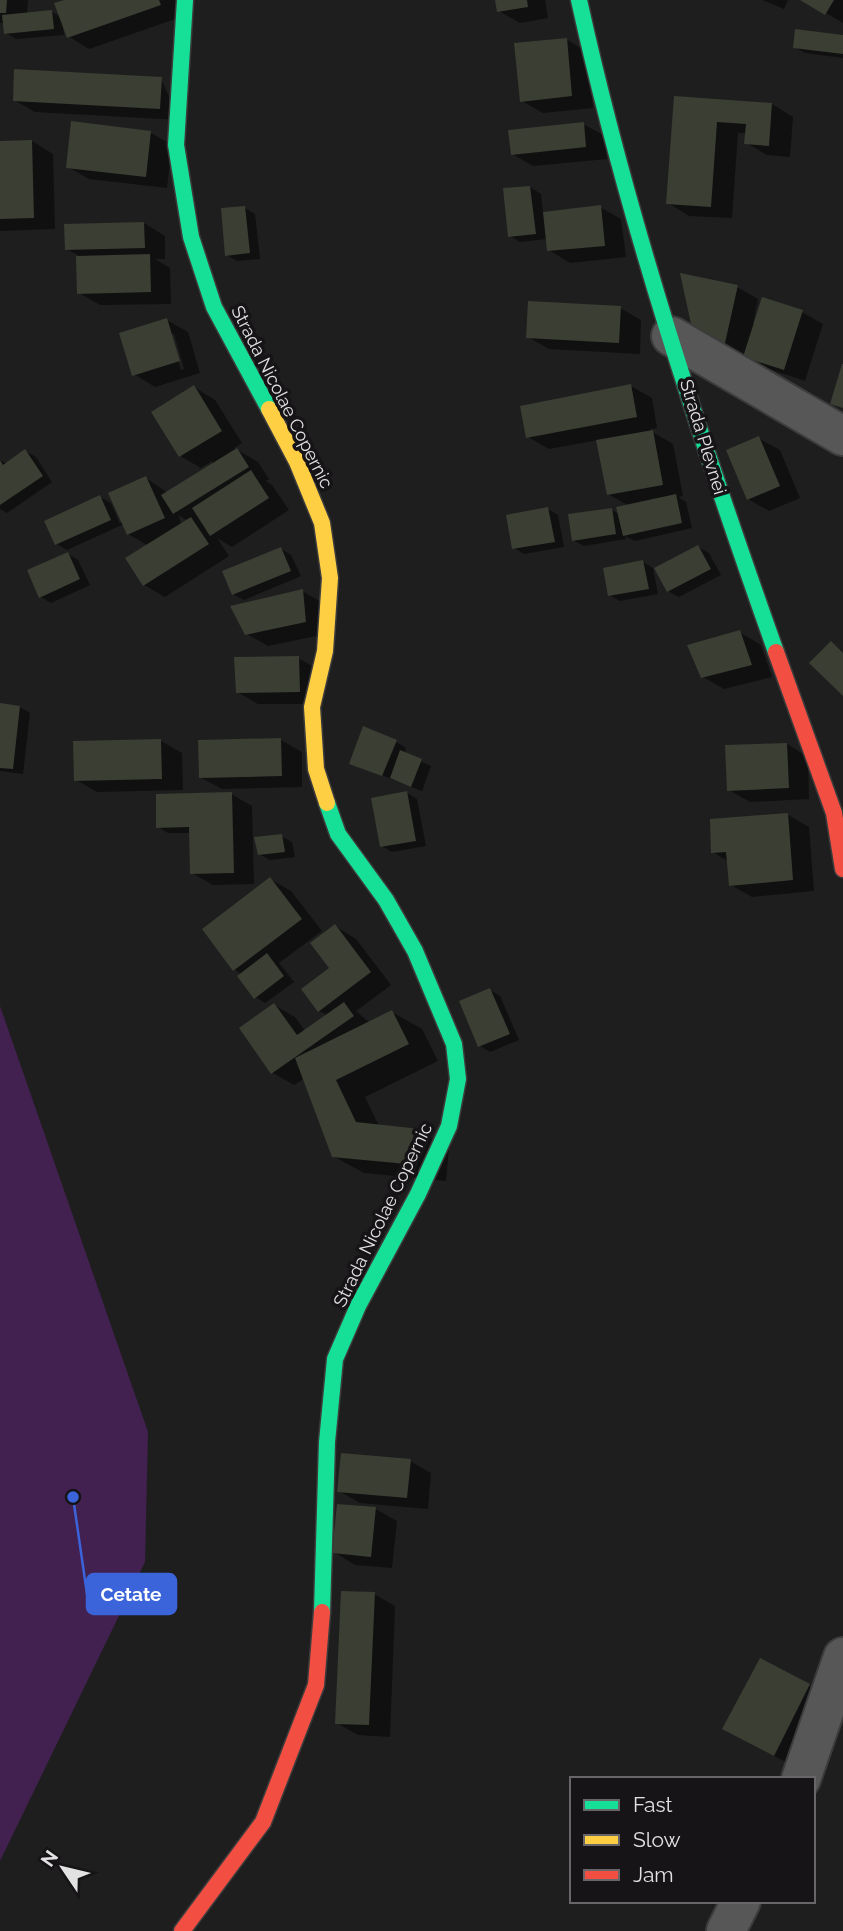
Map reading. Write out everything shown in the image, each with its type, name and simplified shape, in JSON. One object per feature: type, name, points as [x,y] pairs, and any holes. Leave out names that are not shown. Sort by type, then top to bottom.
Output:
[{"type":"street","name":"Strada Nicolae Copernic","points":[[183,1931],[263,1822],[317,1685],[323,1600],[327,1442],[335,1359],[358,1306],[418,1194],[449,1126],[458,1079],[454,1044],[431,985],[386,900],[338,834],[316,769],[312,707],[325,651],[330,578],[323,523],[298,462],[214,307],[191,237],[176,145],[185,0]]},
{"type":"street","name":"Strada Plevnei","points":[[579,0],[601,105],[671,336],[725,509],[834,813],[843,869]]},
{"type":"street","points":[[671,336],[843,436]]},
{"type":"street","points":[[802,1777],[843,1657]]},
{"type":"street","points":[[726,1931],[740,1903]]},
{"type":"shaded area","points":[[0,1006],[148,1432],[145,1562],[0,1861]]},
{"type":"building","points":[[0,0],[7,0],[6,13],[0,13]]},
{"type":"building","points":[[64,0],[159,0],[161,5],[67,38],[54,3]]},
{"type":"building","points":[[495,0],[527,0],[528,7],[497,12]]},
{"type":"building","points":[[800,0],[834,0],[825,15]]},
{"type":"building","points":[[52,10],[54,29],[4,34],[2,15]]},
{"type":"building","points":[[795,29],[843,35],[843,54],[793,48]]},
{"type":"building","points":[[567,38],[572,96],[520,102],[514,43]]},
{"type":"building","points":[[14,69],[162,77],[160,109],[13,101]]},
{"type":"building","points":[[674,96],[772,103],[769,146],[744,144],[746,124],[717,122],[711,207],[666,204]]},
{"type":"building","points":[[71,121],[151,131],[146,177],[66,168]]},
{"type":"building","points":[[584,122],[586,147],[511,155],[508,130]]},
{"type":"building","points":[[32,140],[34,218],[0,219],[0,141]]},
{"type":"building","points":[[530,186],[536,234],[508,237],[503,188]]},
{"type":"building","points":[[601,205],[605,246],[547,251],[543,212]]},
{"type":"building","points":[[245,206],[250,253],[225,256],[221,208]]},
{"type":"building","points":[[144,222],[145,248],[65,250],[64,224]]},
{"type":"building","points":[[150,254],[151,292],[77,294],[76,256]]},
{"type":"building","points":[[680,273],[738,285],[723,352],[696,347]]},
{"type":"building","points":[[762,297],[803,310],[784,370],[743,357]]},
{"type":"building","points":[[528,301],[621,306],[619,343],[526,338]]},
{"type":"building","points":[[167,318],[180,361],[132,376],[119,333]]},
{"type":"building","points":[[843,364],[843,408],[830,404]]},
{"type":"building","points":[[631,384],[637,417],[526,438],[520,406]]},
{"type":"building","points":[[194,385],[222,431],[179,457],[151,412]]},
{"type":"building","points":[[653,430],[663,485],[607,495],[596,440]]},
{"type":"building","points":[[759,436],[780,486],[747,500],[726,450]]},
{"type":"building","points":[[237,448],[249,467],[173,514],[161,495]]},
{"type":"building","points":[[25,449],[43,476],[0,505],[0,460],[3,465]]},
{"type":"building","points":[[251,470],[269,498],[210,536],[192,508]]},
{"type":"building","points":[[146,476],[165,518],[127,535],[108,493]]},
{"type":"building","points":[[676,494],[682,523],[623,536],[616,507]]},
{"type":"building","points":[[100,495],[111,520],[55,545],[44,521]]},
{"type":"building","points":[[548,507],[555,542],[512,549],[506,515]]},
{"type":"building","points":[[612,508],[616,534],[572,541],[568,514]]},
{"type":"building","points":[[191,517],[209,544],[143,586],[125,558]]},
{"type":"building","points":[[698,545],[711,569],[667,592],[654,568]]},
{"type":"building","points":[[281,547],[291,571],[232,595],[222,571]]},
{"type":"building","points":[[68,552],[80,579],[39,598],[27,570]]},
{"type":"building","points":[[643,560],[649,589],[608,596],[603,568]]},
{"type":"building","points":[[303,589],[306,622],[245,635],[230,606]]},
{"type":"building","points":[[740,630],[752,665],[701,678],[687,645]]},
{"type":"building","points":[[831,641],[843,653],[843,696],[809,663]]},
{"type":"building","points":[[299,656],[300,692],[236,693],[234,657]]},
{"type":"building","points":[[0,703],[20,706],[13,769],[0,768]]},
{"type":"building","points":[[363,726],[397,740],[382,776],[349,764]]},
{"type":"building","points":[[281,738],[282,776],[199,778],[198,740]]},
{"type":"building","points":[[161,739],[162,779],[74,781],[73,741]]},
{"type":"building","points":[[787,743],[789,788],[727,791],[725,745]]},
{"type":"building","points":[[400,750],[422,759],[411,787],[390,778]]},
{"type":"building","points":[[407,791],[416,841],[380,847],[371,798]]},
{"type":"building","points":[[232,792],[234,873],[190,874],[189,827],[156,828],[156,794]]},
{"type":"building","points":[[788,813],[793,880],[729,886],[726,852],[711,853],[710,819]]},
{"type":"building","points":[[282,834],[285,852],[258,855],[254,837]]},
{"type":"building","points":[[270,877],[302,919],[233,971],[202,929]]},
{"type":"building","points":[[335,924],[371,972],[318,1012],[301,989],[329,968],[310,943]]},
{"type":"building","points":[[267,953],[284,976],[254,999],[237,976]]},
{"type":"building","points":[[490,988],[510,1034],[478,1047],[459,1001]]},
{"type":"building","points":[[344,1002],[354,1016],[271,1074],[239,1028],[274,1003],[297,1035]]},
{"type":"building","points":[[392,1010],[409,1044],[336,1080],[356,1122],[420,1129],[417,1165],[332,1157],[295,1058]]},
{"type":"building","points":[[341,1453],[411,1459],[407,1498],[337,1492]]},
{"type":"building","points":[[337,1504],[376,1507],[371,1557],[332,1553]]},
{"type":"building","points":[[341,1591],[375,1592],[369,1725],[335,1724]]},
{"type":"building","points":[[760,1658],[810,1684],[774,1756],[722,1729]]},
{"type":"traffic: fast","points":[[185,0],[176,145],[191,237],[214,307],[269,409]]},
{"type":"traffic: fast","points":[[579,0],[598,83],[667,329],[776,652]]},
{"type":"traffic: fast","points":[[322,1612],[327,1442],[335,1359],[358,1306],[418,1194],[449,1126],[458,1079],[454,1044],[415,951],[386,900],[338,834],[327,803]]},
{"type":"traffic: slow","points":[[269,409],[297,462],[322,523],[330,578],[325,651],[312,707],[316,769],[327,803]]},
{"type":"traffic: jam","points":[[776,652],[834,813],[843,869]]},
{"type":"traffic: jam","points":[[182,1931],[263,1822],[316,1685],[322,1612]]},
{"type":"place","name":"Cetate","points":[[73,1497]]}]
